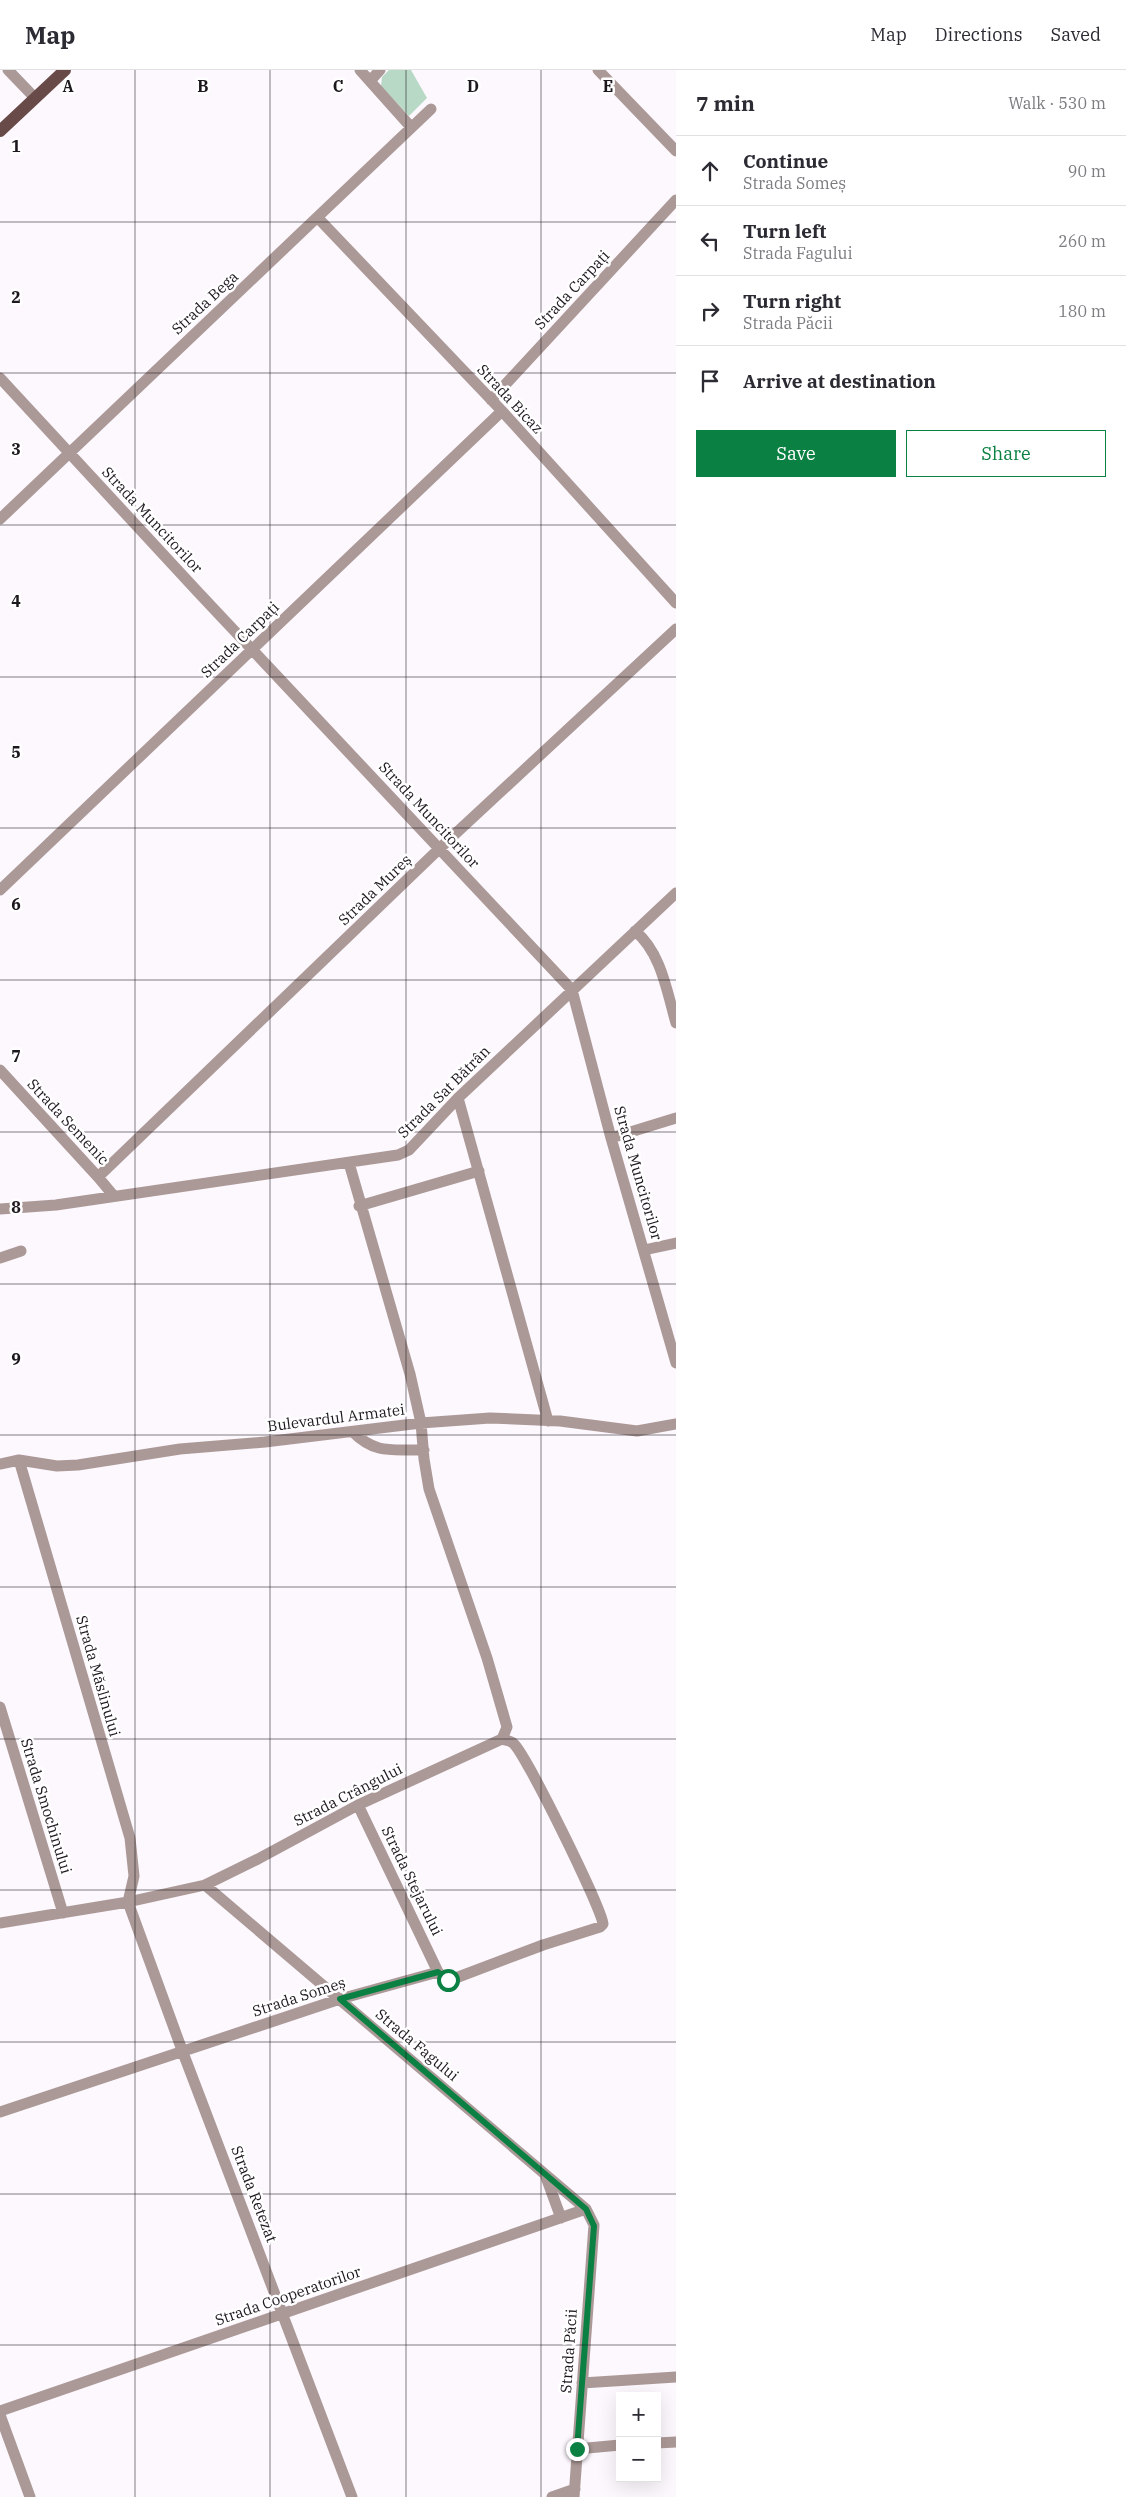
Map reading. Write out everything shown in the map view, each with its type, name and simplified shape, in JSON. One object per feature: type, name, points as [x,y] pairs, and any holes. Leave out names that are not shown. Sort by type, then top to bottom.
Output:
[{"type":"main road","points":[[0,131],[65,70]]},
{"type":"street","points":[[8,70],[35,98]]},
{"type":"street","points":[[360,70],[410,126]]},
{"type":"street","points":[[370,81],[380,70]]},
{"type":"street","points":[[598,70],[676,151]]},
{"type":"street","name":"Strada Bega","points":[[0,519],[318,218],[410,126],[431,109]]},
{"type":"street","name":"Strada Carpați","points":[[491,400],[676,200]]},
{"type":"street","name":"Strada Bicaz","points":[[318,218],[502,411],[676,603]]},
{"type":"street","name":"Strada Muncitorilor","points":[[0,378],[572,990],[611,1138],[676,1363]]},
{"type":"street","name":"Strada Carpați","points":[[0,890],[502,411]]},
{"type":"street","name":"Strada Mureș","points":[[98,1177],[440,848],[676,629]]},
{"type":"street","name":"Strada Sat Bătrân","points":[[0,1209],[56,1205],[348,1163],[398,1155],[409,1150],[458,1098],[676,893]]},
{"type":"street","points":[[635,931],[644,938],[658,962],[676,1023]]},
{"type":"street","name":"Strada Semenic","points":[[0,1070],[98,1177],[113,1196]]},
{"type":"street","points":[[458,1098],[548,1421]]},
{"type":"street","points":[[611,1138],[676,1118]]},
{"type":"street","points":[[348,1163],[359,1206],[410,1374],[421,1423],[429,1489],[487,1658],[507,1727],[502,1739]]},
{"type":"street","points":[[359,1206],[479,1171]]},
{"type":"street","points":[[644,1250],[676,1243]]},
{"type":"street","points":[[0,1258],[21,1251]]},
{"type":"street","name":"Bulevardul Armatei","points":[[0,1464],[19,1460],[56,1466],[78,1465],[180,1449],[354,1432],[421,1423],[490,1418],[548,1421],[637,1431],[676,1424]]},
{"type":"street","points":[[354,1432],[370,1447],[424,1450]]},
{"type":"street","name":"Strada Măslinului","points":[[19,1460],[130,1838],[134,1876],[128,1902]]},
{"type":"street","name":"Strada Smochinului","points":[[0,1707],[63,1913]]},
{"type":"street","name":"Strada Crângului","points":[[0,1923],[128,1902],[205,1885],[258,1859],[358,1805],[502,1739]]},
{"type":"street","name":"Strada Someș","points":[[0,2112],[340,1999],[438,1972],[444,1978],[453,1979],[543,1945],[600,1927],[603,1924],[577,1863],[525,1760],[513,1742],[502,1739]]},
{"type":"street","name":"Strada Stejarului","points":[[358,1805],[438,1972]]},
{"type":"street","name":"Strada Fagului","points":[[205,1885],[586,2209]]},
{"type":"street","name":"Strada Retezat","points":[[128,1902],[182,2050],[284,2313],[352,2497]]},
{"type":"street","points":[[546,2175],[561,2218]]},
{"type":"street","name":"Strada Cooperatorilor","points":[[0,2411],[586,2209]]},
{"type":"street","name":"Strada Păcii","points":[[574,2493],[594,2226],[586,2209]]},
{"type":"street","points":[[582,2383],[676,2377]]},
{"type":"street","points":[[0,2415],[30,2497]]},
{"type":"street","points":[[661,2443],[676,2442]]},
{"type":"street","points":[[577,2449],[616,2445]]},
{"type":"street","points":[[552,2497],[574,2493]]},
{"type":"green space","points":[[389,70],[411,70],[427,98],[409,116],[381,86],[382,77]]},
{"type":"route","points":[[448,1980],[438,1972],[340,1999],[586,2209],[590,2216],[594,2226],[577,2449]]}]
